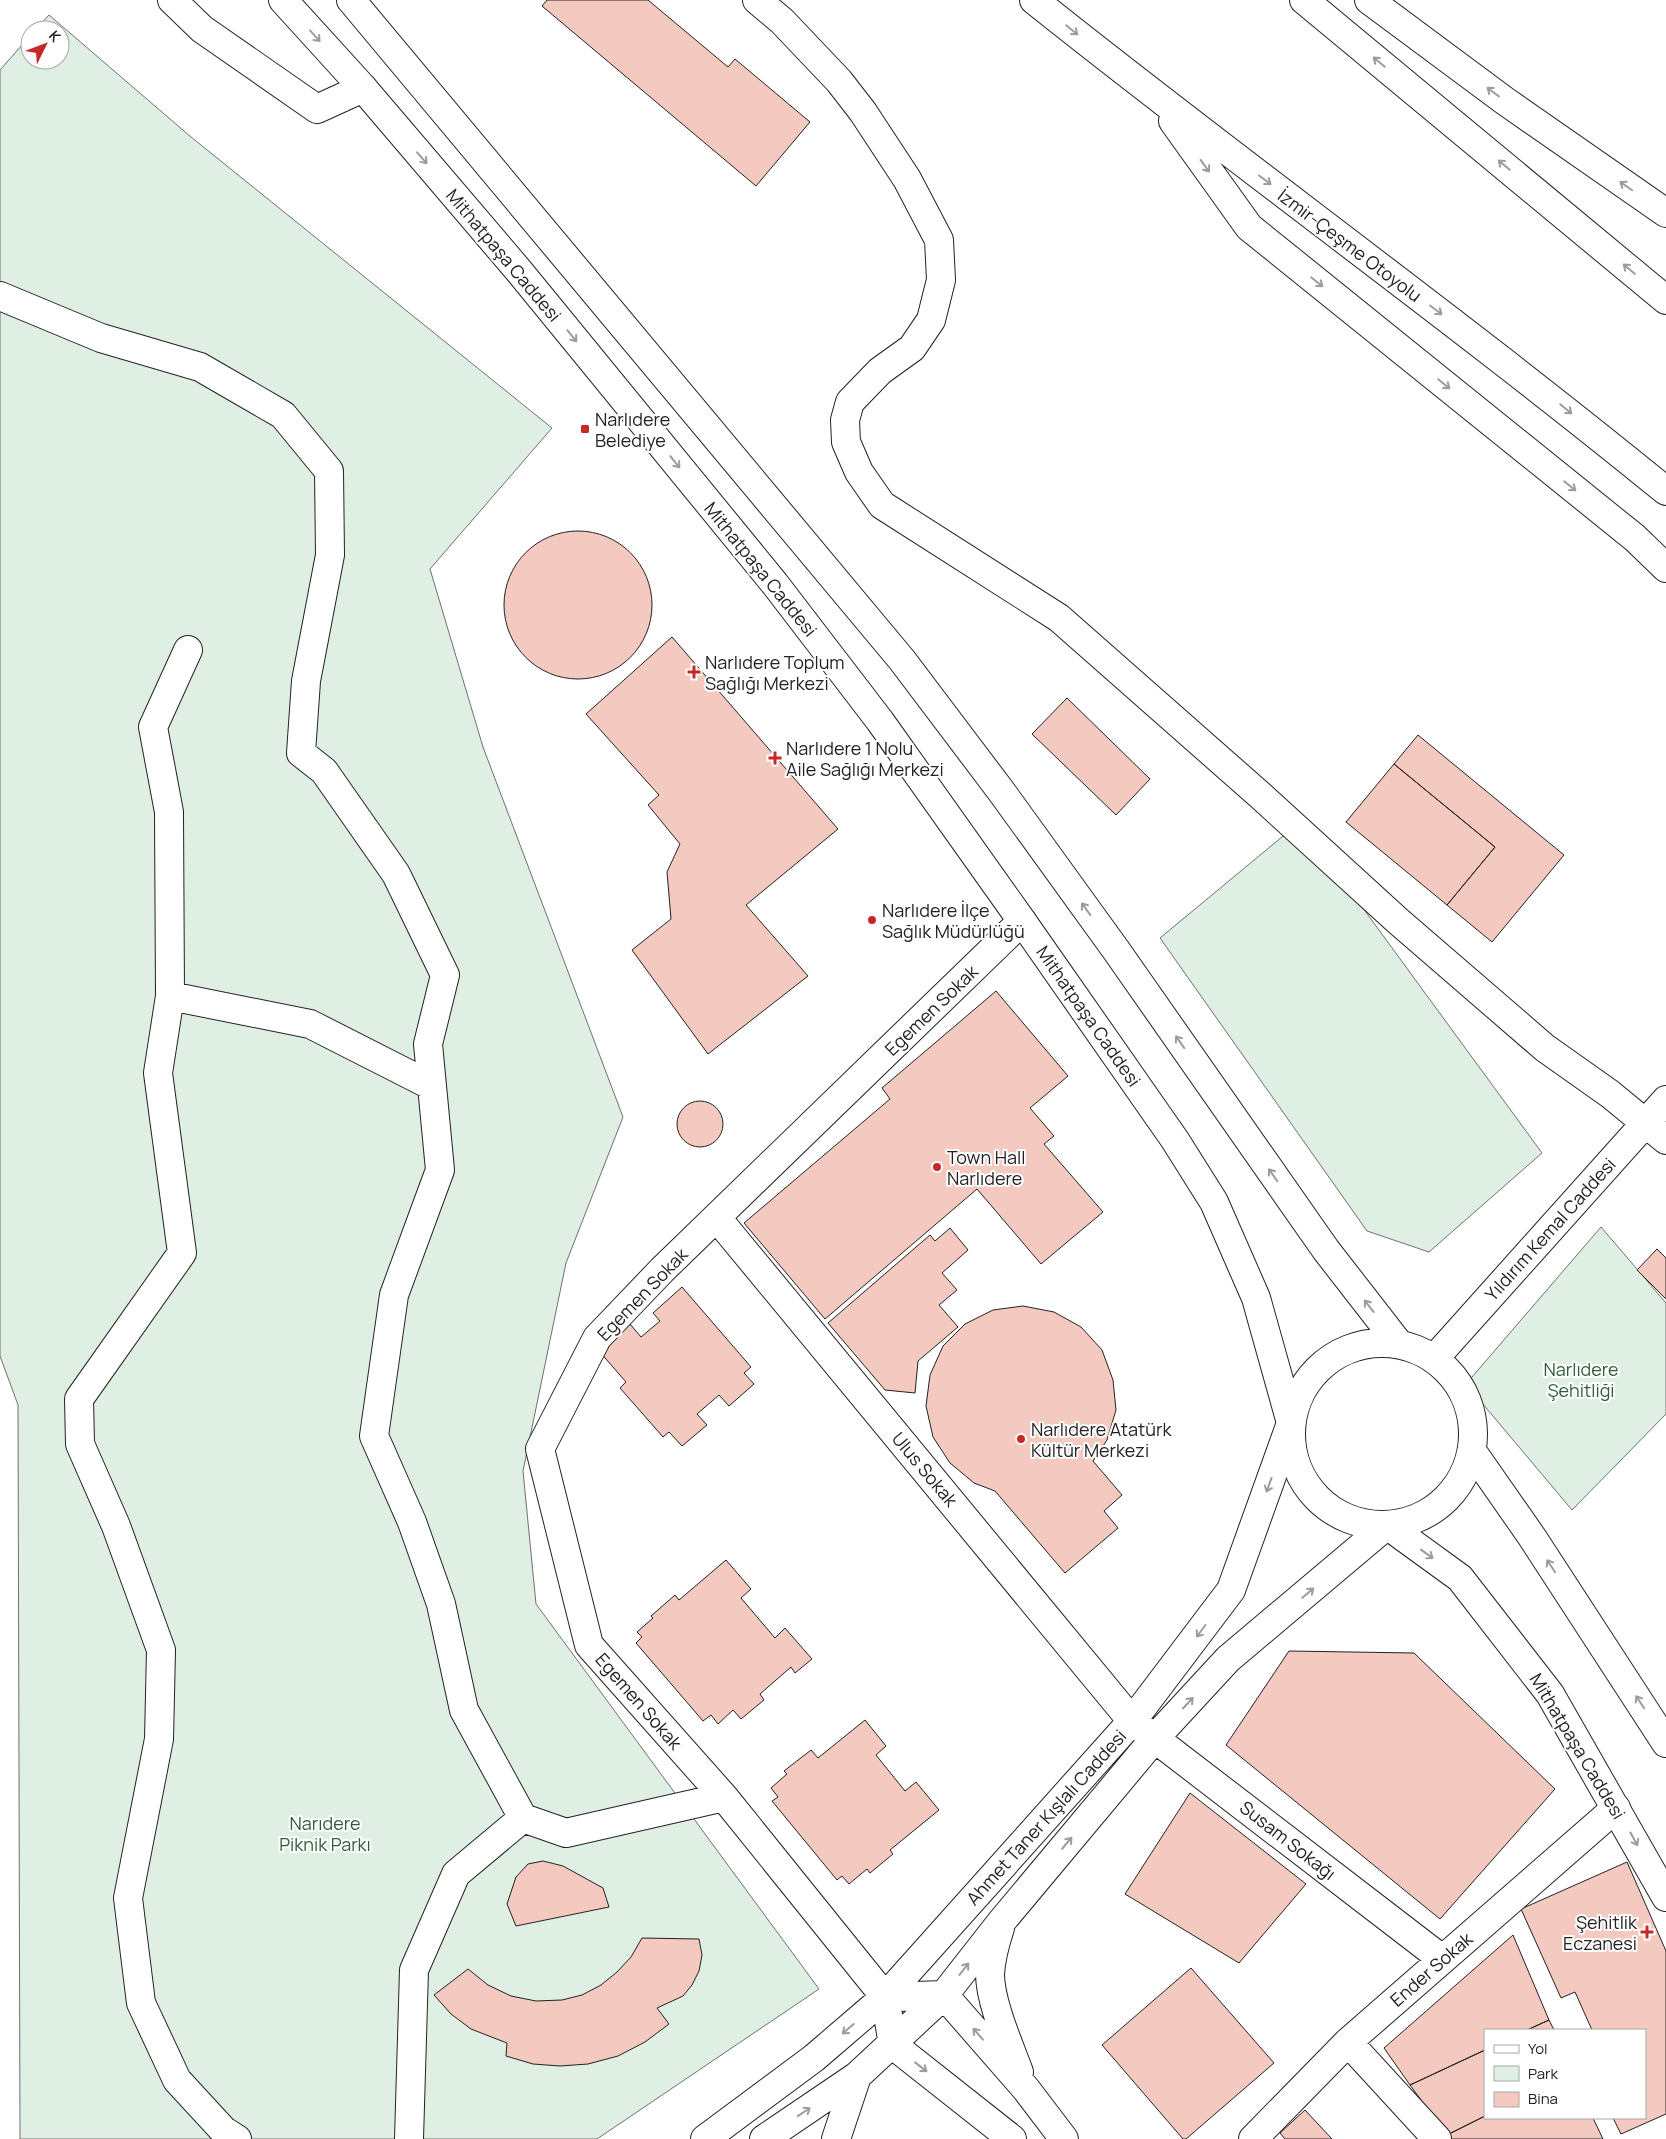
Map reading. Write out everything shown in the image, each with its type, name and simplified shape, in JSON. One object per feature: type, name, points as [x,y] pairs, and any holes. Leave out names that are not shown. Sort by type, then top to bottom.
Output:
[{"type":"main road","points":[[172,0],[202,29],[317,109],[363,88]]},
{"type":"main road","name":"Mithatpaşa Caddesi","points":[[283,0],[363,88],[519,271],[776,584],[880,721],[1022,921],[1175,1140],[1214,1202],[1256,1298],[1291,1423]]},
{"type":"main road","points":[[351,0],[902,660],[1001,791],[1110,942],[1326,1250],[1399,1344]]},
{"type":"main road","points":[[757,0],[782,21],[839,81],[863,112],[907,179],[939,240],[941,280],[931,320],[912,348],[880,371],[850,402],[845,420],[846,442],[859,472],[882,505],[1059,618],[1261,796],[1398,921],[1523,1029],[1656,1131]]},
{"type":"main road","name":"İzmir-Çeşme Otoyolu","points":[[1034,0],[1157,98],[1557,402],[1666,491]]},
{"type":"main road","points":[[1304,0],[1666,300]]},
{"type":"main road","points":[[1369,0],[1506,101],[1666,214]]},
{"type":"main road","points":[[1157,98],[1250,227],[1635,538],[1666,568]]},
{"type":"main road","points":[[0,296],[101,338],[200,367],[284,415],[330,471],[330,556],[306,681],[300,753],[324,771],[396,874],[445,976],[428,1044],[440,1170],[394,1295],[374,1436],[412,1522],[441,1604],[464,1710],[523,1818],[566,1833],[724,1797]]},
{"type":"main road","points":[[188,650],[153,727],[169,812],[170,996],[158,1073],[182,1253],[79,1399],[80,1444],[116,1526],[161,1650],[159,1738],[128,1898],[141,2003],[176,2080],[223,2130],[237,2139]]},
{"type":"main road","name":"Egemen Sokak","points":[[885,1997],[724,1797],[589,1645],[540,1448],[597,1338],[662,1270],[1022,921]]},
{"type":"main road","points":[[170,996],[310,1024],[432,1086]]},
{"type":"main road","name":"Yıldırım Kemal Caddesi","points":[[1434,1359],[1656,1131],[1666,1100]]},
{"type":"main road","name":"Ulus Sokak","points":[[717,1218],[1132,1721]]},
{"type":"main road","points":[[1369,1343],[1399,1344],[1417,1349],[1434,1359],[1453,1377],[1466,1399],[1473,1424],[1472,1451],[1464,1474],[1451,1494],[1433,1510],[1412,1521],[1388,1525],[1361,1523],[1336,1513],[1315,1497],[1300,1475],[1291,1450],[1291,1423],[1299,1394],[1316,1370],[1328,1360],[1341,1352],[1369,1343]]},
{"type":"main road","name":"Ahmet Taner Kışlalı Caddesi","points":[[705,2139],[814,2058],[885,1997],[1132,1721],[1232,1590],[1291,1423]]},
{"type":"main road","points":[[1472,1451],[1532,1537],[1666,1744]]},
{"type":"main road","name":"Mithatpaşa Caddesi","points":[[1388,1525],[1460,1578],[1550,1694],[1666,1897]]},
{"type":"main road","name":"Ahmet Taner Kışlalı Caddesi","points":[[764,2139],[857,2076],[944,1995],[1002,1920],[1155,1738],[1228,1659],[1388,1525]]},
{"type":"main road","name":"Susam Sokağı","points":[[1132,1721],[1442,1959]]},
{"type":"main road","name":"Ender Sokak","points":[[1253,2139],[1348,2042],[1616,1808]]},
{"type":"main road","points":[[409,2139],[414,1970],[456,1874],[523,1818]]},
{"type":"main road","points":[[1002,1920],[993,1950],[990,1976],[998,2012],[1026,2090]]},
{"type":"main road","points":[[1012,2139],[893,2044],[885,1997],[944,1995],[1026,2090],[1064,2139]]},
{"type":"main road","points":[[1348,2042],[1433,2138]]},
{"type":"main road","points":[[836,2139],[857,2076]]},
{"type":"green space","name":"Narıdere Piknik Parkı","points":[[49,15],[55,20],[44,20]]},
{"type":"green space","name":"Narıdere Piknik Parkı","points":[[70,33],[191,137],[552,428],[430,569],[483,747],[623,1117],[566,1263],[523,1471],[536,1604],[819,1989],[597,2139],[20,2139],[18,1405],[0,1356],[0,70],[20,47],[20,70],[70,70]]},
{"type":"green space","points":[[1300,822],[1542,1153],[1429,1252],[1367,1231],[1160,938]]},
{"type":"green space","name":"Narlıdere Şehitliği","points":[[1601,1227],[1666,1303],[1666,1414],[1572,1510],[1466,1384]]},
{"type":"building","points":[[547,0],[648,0],[728,67],[735,59],[810,122],[756,186],[542,6]]},
{"type":"building","points":[[578,531],[606,537],[630,553],[646,577],[652,605],[646,633],[630,657],[606,673],[578,679],[550,673],[526,657],[510,633],[504,605],[510,577],[526,553],[550,537]]},
{"type":"building","points":[[672,637],[838,829],[746,905],[808,976],[708,1054],[632,950],[671,919],[667,872],[680,844],[648,805],[659,795],[586,714]]},
{"type":"building","points":[[1067,698],[1150,779],[1116,815],[1032,734]]},
{"type":"building","points":[[1418,735],[1564,855],[1492,942],[1447,905],[1495,847],[1394,764]]},
{"type":"building","points":[[1394,764],[1495,847],[1447,905],[1346,822]]},
{"type":"building","name":"Town Hall Narlıdere","points":[[996,991],[1068,1076],[1030,1108],[1054,1136],[1044,1144],[1103,1212],[1041,1264],[977,1189],[825,1319],[744,1223],[890,1099],[882,1088]]},
{"type":"building","points":[[700,1101],[713,1105],[719,1111],[723,1124],[719,1137],[713,1143],[700,1147],[687,1143],[681,1137],[677,1124],[681,1111],[687,1105]]},
{"type":"building","points":[[950,1228],[968,1250],[942,1273],[957,1290],[939,1305],[958,1327],[918,1361],[915,1393],[885,1390],[828,1323],[930,1235],[935,1241]]},
{"type":"building","points":[[1657,1249],[1666,1258],[1666,1299],[1637,1270]]},
{"type":"building","points":[[682,1287],[751,1367],[744,1373],[754,1384],[729,1406],[719,1395],[697,1414],[707,1425],[682,1446],[669,1432],[663,1437],[620,1388],[626,1382],[599,1351],[630,1324],[641,1337],[660,1321],[653,1313]]},
{"type":"building","name":"Narlıdere Atatürk Kültür Merkezi","points":[[1023,1306],[1054,1312],[1081,1327],[1102,1350],[1113,1380],[1116,1410],[1107,1440],[1093,1461],[1122,1495],[1104,1511],[1118,1528],[1065,1573],[995,1491],[974,1483],[950,1463],[933,1437],[926,1406],[930,1375],[943,1346],[965,1324],[993,1310]]},
{"type":"building","points":[[726,1560],[751,1589],[741,1598],[775,1638],[785,1628],[812,1659],[795,1673],[791,1667],[760,1694],[764,1700],[741,1719],[733,1710],[718,1724],[711,1715],[703,1721],[636,1643],[642,1637],[637,1632],[653,1618],[651,1616],[675,1595],[679,1600]]},
{"type":"building","points":[[1289,1651],[1414,1653],[1555,1789],[1440,1919],[1226,1745]]},
{"type":"building","points":[[865,1720],[886,1746],[876,1755],[905,1791],[916,1782],[939,1810],[890,1850],[893,1854],[870,1873],[867,1869],[849,1884],[842,1876],[837,1880],[772,1801],[778,1797],[771,1788],[787,1774],[784,1771],[811,1750],[818,1758]]},
{"type":"building","points":[[1190,1793],[1306,1884],[1239,1963],[1125,1894]]},
{"type":"building","points":[[543,1861],[563,1866],[603,1888],[609,1907],[516,1926],[507,1904],[516,1877],[528,1864]]},
{"type":"building","points":[[1627,1862],[1666,1951],[1666,2114],[1621,2134],[1614,2119],[1646,2119],[1646,2029],[1592,2029],[1575,1992],[1561,1998],[1521,1909]]},
{"type":"building","points":[[1513,1935],[1549,2020],[1529,2029],[1484,2029],[1484,2050],[1410,2085],[1384,2048]]},
{"type":"building","points":[[642,1938],[699,1939],[702,1955],[699,1971],[692,1985],[683,1996],[657,2008],[669,2024],[645,2042],[618,2056],[588,2064],[560,2066],[533,2064],[506,2056],[507,2043],[471,2029],[451,2014],[434,1995],[468,1969],[488,1985],[511,1996],[536,2001],[562,2000],[582,1995],[601,1985],[617,1972],[631,1957]]},
{"type":"building","points":[[1191,1968],[1274,2063],[1186,2139],[1183,2139],[1102,2045]]},
{"type":"building","points":[[1549,2020],[1554,2029],[1529,2029]]},
{"type":"building","points":[[1484,2050],[1484,2116],[1447,2135],[1410,2085]]},
{"type":"building","points":[[1305,2110],[1332,2139],[1285,2139],[1280,2133]]},
{"type":"building","points":[[1484,2116],[1484,2119],[1593,2119],[1603,2139],[1451,2139],[1447,2135]]},
{"type":"place","name":"Narlıdere Belediye","points":[[585,429]]},
{"type":"place","name":"Narlıdere Toplum Sağlığı Merkezi","points":[[694,672]]},
{"type":"place","name":"Narlıdere 1 Nolu Aile Sağlığı Merkezi","points":[[775,758]]},
{"type":"place","name":"Narlıdere İlçe Sağlık Müdürlüğü","points":[[872,920]]},
{"type":"place","name":"Town Hall Narlıdere","points":[[937,1167]]},
{"type":"place","name":"Narlıdere Atatürk Kültür Merkezi","points":[[1021,1439]]},
{"type":"place","name":"Şehitlik Eczanesi","points":[[1647,1932]]}]
